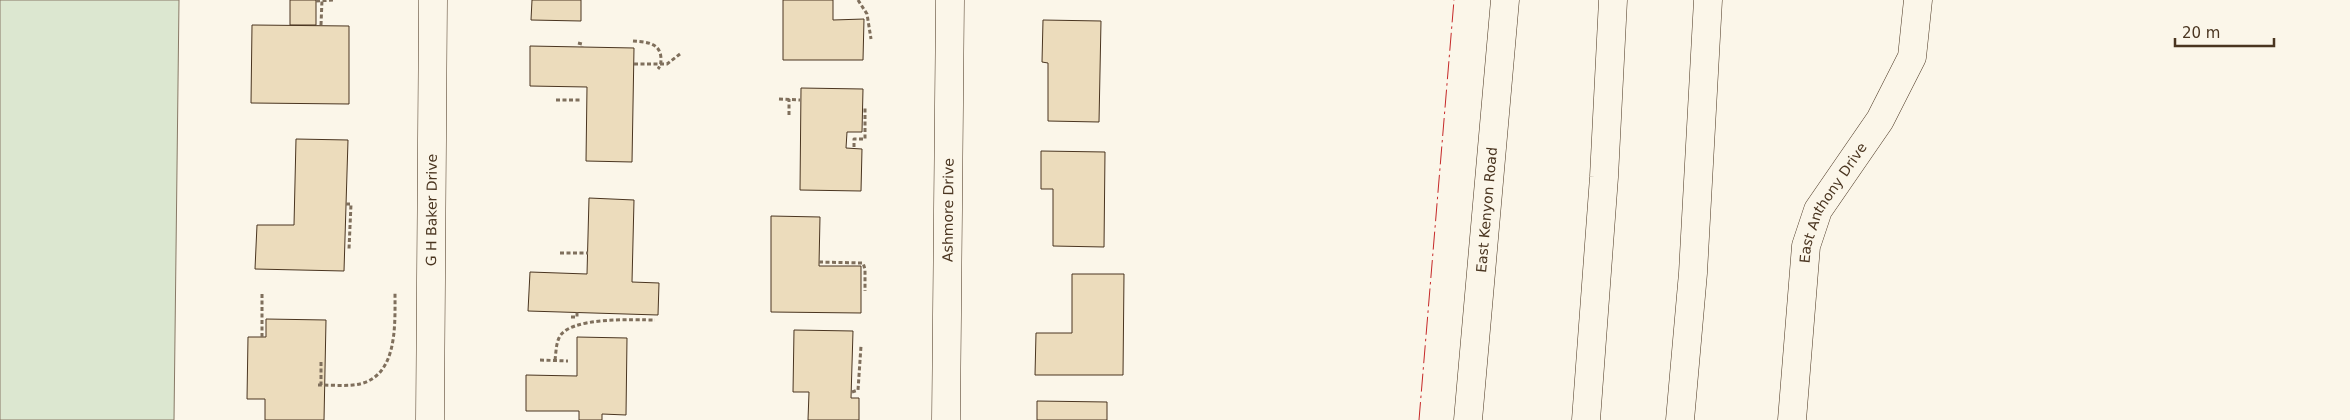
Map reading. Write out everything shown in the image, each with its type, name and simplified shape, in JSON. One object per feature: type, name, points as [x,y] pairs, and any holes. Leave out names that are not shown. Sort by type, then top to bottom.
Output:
[{"type":"main road","name":"G H Baker Drive","points":[[430,420],[433,0]]},
{"type":"main road","name":"Ashmore Drive","points":[[946,420],[950,0]]},
{"type":"main road","name":"East Kenyon Road","points":[[1468,420],[1505,0]]},
{"type":"main road","points":[[1586,420],[1604,177],[1613,0]]},
{"type":"main road","points":[[1680,420],[1693,273],[1708,0]]},
{"type":"main road","name":"East Anthony Drive","points":[[1792,420],[1806,246],[1818,210],[1880,120],[1912,58],[1918,0]]},
{"type":"path","points":[[316,0],[333,0]]},
{"type":"path","points":[[322,0],[322,26]]},
{"type":"path","points":[[858,0],[867,14],[872,39]]},
{"type":"path","points":[[633,41],[658,47],[661,65],[658,69]]},
{"type":"path","points":[[578,43],[582,44],[582,47]]},
{"type":"path","points":[[634,64],[661,65],[673,61],[680,54]]},
{"type":"path","points":[[779,99],[800,100]]},
{"type":"path","points":[[789,99],[789,115]]},
{"type":"path","points":[[556,100],[581,100]]},
{"type":"path","points":[[854,147],[854,139],[865,139],[865,106]]},
{"type":"path","points":[[346,204],[351,204],[350,249]]},
{"type":"path","points":[[560,253],[588,253]]},
{"type":"path","points":[[819,262],[863,263],[865,269],[865,291]]},
{"type":"path","points":[[262,293],[262,337]]},
{"type":"path","points":[[321,362],[320,385],[354,385],[374,379],[388,363],[393,345],[395,293]]},
{"type":"path","points":[[571,317],[577,317],[577,312]]},
{"type":"path","points":[[648,314],[648,320]]},
{"type":"path","points":[[554,360],[559,337],[563,332],[578,325],[612,319],[655,320]]},
{"type":"path","points":[[852,392],[858,390],[861,346]]},
{"type":"path","points":[[540,360],[568,361]]},
{"type":"green space","points":[[0,0],[179,0],[174,420],[0,420]]},
{"type":"building","points":[[290,0],[316,0],[316,25],[290,25]]},
{"type":"building","points":[[532,0],[581,0],[581,21],[531,20]]},
{"type":"building","points":[[783,0],[833,0],[833,20],[864,19],[863,60],[783,60]]},
{"type":"building","points":[[1043,20],[1101,21],[1099,122],[1048,121],[1048,63],[1042,62]]},
{"type":"building","points":[[252,25],[349,26],[349,104],[251,103]]},
{"type":"building","points":[[530,46],[634,48],[632,162],[586,161],[587,87],[530,86]]},
{"type":"building","points":[[801,88],[863,89],[862,132],[847,132],[846,148],[862,149],[861,191],[800,190]]},
{"type":"building","points":[[296,139],[348,140],[344,271],[255,269],[257,225],[294,225]]},
{"type":"building","points":[[1041,151],[1105,152],[1104,247],[1053,246],[1053,189],[1041,189]]},
{"type":"building","points":[[589,198],[634,200],[632,282],[659,283],[658,315],[528,311],[530,272],[587,274]]},
{"type":"building","points":[[771,216],[820,217],[819,266],[861,266],[861,313],[771,312]]},
{"type":"building","points":[[1072,274],[1124,274],[1123,375],[1035,375],[1036,333],[1072,333]]},
{"type":"building","points":[[266,319],[326,320],[324,420],[265,420],[265,399],[247,399],[248,337],[266,337]]},
{"type":"building","points":[[794,330],[853,331],[851,398],[859,398],[859,420],[808,420],[809,392],[793,392]]},
{"type":"building","points":[[577,337],[627,338],[626,415],[602,414],[602,420],[579,420],[579,411],[526,411],[526,375],[577,376]]},
{"type":"building","points":[[1037,401],[1107,402],[1107,420],[1037,420]]},
{"type":"power","points":[[1419,420],[1454,0]]}]
